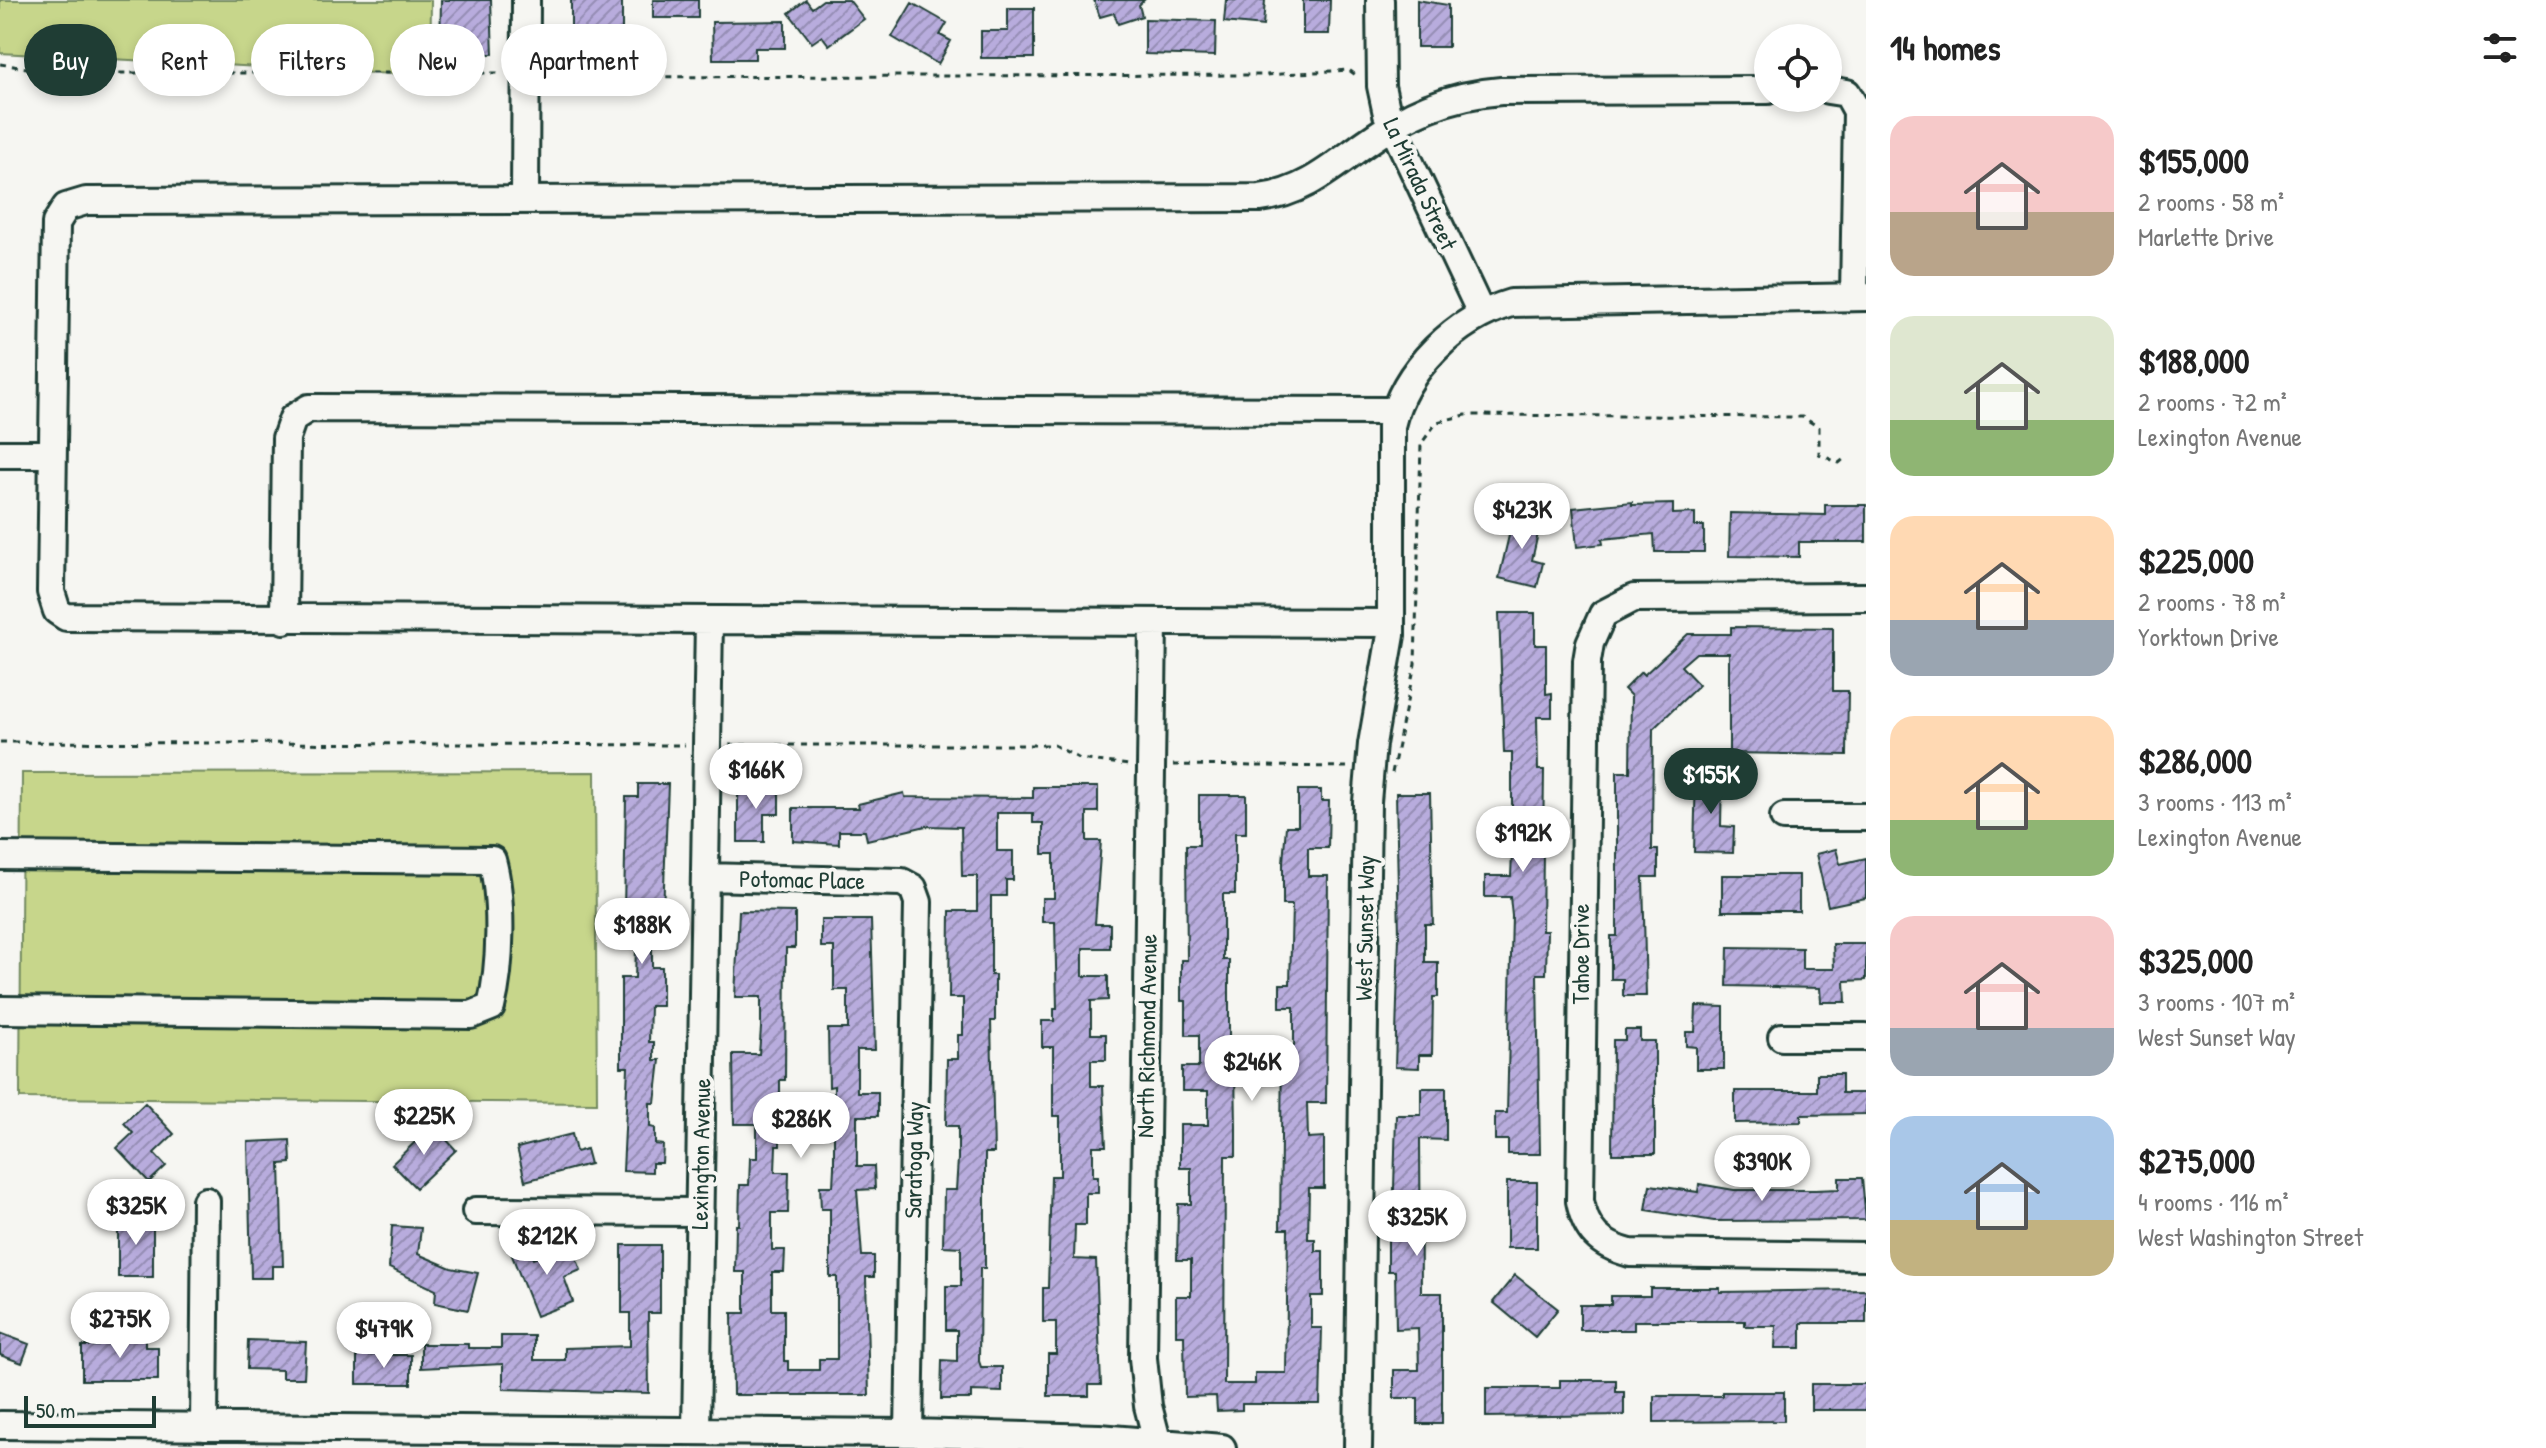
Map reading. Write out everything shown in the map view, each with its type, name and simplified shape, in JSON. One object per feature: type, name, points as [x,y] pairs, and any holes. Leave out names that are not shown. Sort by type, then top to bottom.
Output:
[{"type":"street","points":[[525,200],[526,0]]},
{"type":"street","name":"La Mirada Street","points":[[1380,0],[1381,86],[1391,127],[1481,313]]},
{"type":"street","points":[[1390,623],[87,619],[60,614],[51,592],[54,232],[66,207],[86,201],[1260,198],[1277,196],[1308,184],[1391,127],[1433,104],[1481,93],[1754,90]]},
{"type":"street","points":[[284,620],[286,438],[293,418],[309,408],[1395,411],[1428,358],[1455,331],[1481,313],[1524,301],[1860,297],[1857,111],[1847,93],[1842,92]]},
{"type":"street","name":"West Sunset Way","points":[[1358,1448],[1369,771],[1388,657],[1391,426],[1395,411]]},
{"type":"street","points":[[0,454],[52,454]]},
{"type":"street","name":"Tahoe Drive","points":[[1866,597],[1653,595],[1616,604],[1603,614],[1596,627],[1587,661],[1580,1185],[1584,1220],[1595,1238],[1611,1248],[1630,1253],[1866,1256]]},
{"type":"street","name":"Potomac Place","points":[[709,621],[706,877],[902,882],[913,888]]},
{"type":"street","name":"North Richmond Avenue","points":[[1153,622],[1143,1358],[1158,1444]]},
{"type":"street","points":[[1784,817],[1866,817]]},
{"type":"street","points":[[0,856],[492,860],[498,882],[496,987],[491,1007],[471,1015],[0,1010]]},
{"type":"street","name":"Lexington Avenue","points":[[696,1431],[706,877]]},
{"type":"street","name":"Saratoga Way","points":[[909,1433],[918,902],[913,888]]},
{"type":"street","points":[[1782,1037],[1866,1037]]},
{"type":"street","points":[[196,1434],[206,1201]]},
{"type":"street","points":[[476,1211],[700,1212]]},
{"type":"street","points":[[0,1425],[196,1434],[696,1431],[788,1440],[909,1433],[1222,1448]]},
{"type":"path","points":[[0,64],[60,73],[501,73]]},
{"type":"path","points":[[667,77],[1250,75],[1349,70],[1357,76]]},
{"type":"path","points":[[0,742],[1054,745],[1080,759],[1151,764],[1346,766],[1385,773],[1395,768],[1415,664],[1421,444],[1437,422],[1466,415],[1802,417],[1819,427],[1819,454],[1839,463],[1845,458]]},
{"type":"green space","points":[[0,0],[431,0],[431,24],[390,24],[390,74],[374,73],[374,24],[251,24],[251,66],[235,66],[235,24],[133,24],[133,60],[117,59],[117,24],[24,24],[24,54],[0,53]]},
{"type":"green space","points":[[595,772],[597,1103],[20,1098],[22,773]]},
{"type":"building","points":[[441,0],[491,0],[493,54],[485,54],[485,24],[441,24]]},
{"type":"building","points":[[571,0],[622,0],[622,24],[571,24]]},
{"type":"building","points":[[653,0],[698,0],[698,18],[653,18]]},
{"type":"building","points":[[806,0],[812,8],[823,0],[849,0],[864,19],[829,45],[822,36],[812,43],[789,13]]},
{"type":"building","points":[[1094,0],[1144,0],[1139,5],[1142,16],[1118,24],[1114,13],[1100,17]]},
{"type":"building","points":[[1226,0],[1265,0],[1263,26],[1224,22]]},
{"type":"building","points":[[1303,0],[1330,0],[1329,34],[1303,34]]},
{"type":"building","points":[[1417,0],[1448,5],[1448,47],[1417,47]]},
{"type":"building","points":[[912,3],[947,23],[940,35],[951,41],[938,64],[892,37]]},
{"type":"building","points":[[1008,8],[1034,8],[1034,58],[981,58],[981,31],[1008,31]]},
{"type":"building","points":[[1145,19],[1216,21],[1215,56],[1145,54]]},
{"type":"building","points":[[785,21],[785,48],[755,48],[755,59],[713,59],[712,22]]},
{"type":"building","points":[[1632,502],[1632,505],[1673,504],[1673,514],[1695,513],[1695,526],[1704,526],[1704,552],[1655,552],[1654,534],[1602,539],[1603,544],[1577,547],[1573,508]]},
{"type":"building","points":[[1825,505],[1866,505],[1866,542],[1799,542],[1799,557],[1729,556],[1730,513],[1825,515]]},
{"type":"building","points":[[1515,510],[1542,516],[1532,560],[1543,563],[1537,587],[1499,578]]},
{"type":"building","points":[[1499,613],[1535,613],[1535,645],[1546,645],[1546,694],[1552,693],[1552,717],[1537,717],[1538,770],[1544,770],[1542,931],[1547,931],[1546,974],[1537,974],[1540,1154],[1508,1154],[1508,1140],[1495,1140],[1495,1113],[1507,1113],[1512,916],[1510,897],[1485,897],[1485,876],[1511,876],[1512,753],[1504,753]]},
{"type":"building","points":[[1731,627],[1833,628],[1833,691],[1848,691],[1847,755],[1729,753],[1729,653],[1696,653],[1681,666],[1699,685],[1653,729],[1652,850],[1658,850],[1658,877],[1643,877],[1646,996],[1623,996],[1623,979],[1611,979],[1611,936],[1617,936],[1617,772],[1630,772],[1631,696],[1624,689],[1641,672],[1644,675],[1688,634],[1731,634]]},
{"type":"building","points":[[1696,772],[1722,772],[1721,826],[1734,827],[1733,853],[1694,852]]},
{"type":"building","points":[[638,784],[668,784],[663,912],[667,912],[666,934],[652,933],[652,967],[662,967],[662,1006],[650,1006],[649,1042],[654,1042],[654,1060],[660,1060],[655,1103],[650,1103],[650,1127],[655,1128],[655,1144],[663,1145],[662,1163],[652,1163],[652,1172],[623,1171],[628,1067],[621,1067],[621,978],[635,978],[636,947],[621,947],[621,934],[611,934],[611,911],[624,911],[626,797],[638,797]]},
{"type":"building","points":[[738,787],[779,787],[779,814],[764,814],[764,842],[738,842]]},
{"type":"building","points":[[1033,787],[1098,787],[1098,812],[1087,812],[1087,841],[1101,841],[1095,924],[1110,924],[1110,948],[1083,948],[1083,976],[1108,976],[1108,1000],[1091,1001],[1091,1034],[1106,1034],[1106,1060],[1091,1060],[1091,1086],[1103,1086],[1106,1146],[1093,1146],[1093,1176],[1098,1176],[1098,1193],[1086,1193],[1086,1225],[1075,1225],[1074,1259],[1096,1260],[1101,1385],[1089,1385],[1089,1396],[1048,1396],[1048,1354],[1056,1354],[1056,1322],[1043,1322],[1043,1288],[1048,1288],[1051,1176],[1060,1176],[1060,1116],[1053,1116],[1053,1047],[1042,1047],[1042,1021],[1054,1021],[1054,1009],[1057,1009],[1055,922],[1042,922],[1042,898],[1054,898],[1054,854],[1043,854],[1043,823],[1033,823],[1033,813],[997,813],[997,851],[1013,851],[1013,880],[1006,880],[1006,896],[991,896],[991,975],[995,975],[995,1021],[991,1021],[994,1153],[985,1153],[985,1268],[980,1268],[979,1361],[981,1367],[1002,1367],[1002,1392],[971,1391],[971,1399],[941,1399],[942,1360],[957,1361],[957,1330],[946,1330],[946,1286],[961,1286],[961,1247],[943,1246],[944,1190],[956,1190],[958,1159],[958,1126],[946,1126],[947,1059],[958,1059],[958,1035],[963,1035],[963,998],[949,998],[950,911],[977,911],[977,876],[962,876],[961,827],[926,826],[867,840],[865,831],[839,831],[839,844],[793,841],[793,808],[859,808],[858,804],[904,793],[905,797],[1033,798]]},
{"type":"building","points":[[1298,790],[1321,790],[1321,801],[1329,801],[1328,848],[1308,848],[1308,876],[1328,876],[1326,1103],[1307,1103],[1308,1138],[1324,1137],[1324,1188],[1309,1188],[1308,1239],[1315,1239],[1315,1251],[1323,1251],[1323,1296],[1311,1296],[1311,1328],[1322,1328],[1320,1404],[1242,1404],[1242,1410],[1217,1411],[1216,1396],[1185,1397],[1184,1335],[1176,1335],[1176,1296],[1191,1296],[1191,1260],[1177,1260],[1178,1204],[1191,1204],[1191,1168],[1180,1168],[1180,1125],[1208,1125],[1208,1091],[1182,1091],[1182,1067],[1199,1067],[1199,1035],[1186,1035],[1186,1001],[1181,1001],[1181,960],[1187,960],[1186,845],[1199,845],[1199,795],[1246,795],[1246,833],[1235,833],[1235,894],[1223,894],[1223,960],[1229,960],[1229,1067],[1235,1067],[1236,1126],[1236,1156],[1225,1156],[1224,1384],[1255,1384],[1255,1373],[1286,1373],[1288,1229],[1280,1229],[1282,1046],[1294,1046],[1294,1007],[1280,1007],[1280,984],[1290,984],[1292,905],[1283,905],[1283,862],[1286,826],[1298,826]]},
{"type":"building","points":[[1396,793],[1430,793],[1433,924],[1425,924],[1425,962],[1438,962],[1438,997],[1433,997],[1432,1055],[1419,1055],[1419,1068],[1395,1067],[1399,936]]},
{"type":"building","points":[[1836,849],[1840,864],[1866,858],[1866,898],[1828,906],[1816,854]]},
{"type":"building","points":[[1722,875],[1799,875],[1799,911],[1722,911]]},
{"type":"building","points":[[739,911],[795,912],[795,948],[786,948],[785,1080],[780,1080],[780,1146],[776,1146],[775,1172],[789,1172],[788,1213],[772,1213],[772,1250],[785,1250],[784,1272],[772,1272],[772,1310],[784,1310],[784,1361],[788,1361],[788,1370],[819,1370],[819,1359],[837,1359],[837,1277],[830,1277],[830,1209],[821,1209],[820,1186],[833,1186],[834,1167],[834,1086],[829,1087],[828,1029],[848,1029],[848,990],[834,990],[834,947],[821,947],[821,920],[871,920],[875,1050],[857,1050],[857,1092],[878,1092],[878,1116],[857,1116],[857,1166],[874,1166],[875,1189],[857,1190],[862,1256],[874,1256],[874,1277],[866,1277],[869,1395],[733,1395],[732,1313],[745,1313],[745,1272],[735,1272],[736,1225],[739,1225],[740,1185],[749,1185],[750,1158],[757,1158],[757,1124],[734,1124],[733,1054],[759,1054],[761,1028],[761,997],[735,997]]},
{"type":"building","points":[[1833,944],[1866,944],[1866,980],[1845,981],[1846,1002],[1821,1002],[1820,988],[1727,986],[1728,947],[1802,948],[1802,969],[1834,969]]},
{"type":"building","points":[[1696,1006],[1724,1007],[1724,1069],[1696,1069],[1696,1047],[1686,1046],[1686,1032],[1695,1032]]},
{"type":"building","points":[[1625,1030],[1640,1030],[1640,1041],[1655,1041],[1655,1154],[1612,1154],[1613,1040],[1625,1040]]},
{"type":"building","points":[[1817,1074],[1842,1074],[1842,1093],[1866,1093],[1866,1114],[1801,1115],[1801,1122],[1735,1123],[1735,1091],[1817,1091]]},
{"type":"building","points":[[1421,1088],[1446,1088],[1446,1140],[1420,1139],[1421,1293],[1442,1293],[1442,1424],[1418,1424],[1418,1398],[1394,1398],[1394,1370],[1419,1370],[1418,1328],[1396,1329],[1395,1271],[1388,1271],[1388,1225],[1393,1225],[1396,1115],[1421,1115]]},
{"type":"building","points":[[145,1103],[174,1134],[154,1153],[166,1166],[149,1182],[117,1148],[133,1133],[124,1123]]},
{"type":"building","points":[[433,1125],[456,1150],[416,1188],[392,1164]]},
{"type":"building","points":[[572,1134],[576,1152],[586,1149],[590,1164],[525,1181],[517,1148]]},
{"type":"building","points":[[290,1140],[291,1163],[280,1164],[283,1266],[272,1266],[272,1278],[251,1278],[248,1142]]},
{"type":"building","points":[[1839,1178],[1862,1178],[1866,1220],[1714,1221],[1646,1210],[1650,1185],[1698,1192],[1699,1184],[1734,1190],[1815,1190],[1839,1189]]},
{"type":"building","points":[[1507,1182],[1537,1182],[1537,1248],[1507,1248]]},
{"type":"building","points":[[118,1217],[153,1217],[153,1277],[118,1277]]},
{"type":"building","points":[[392,1226],[421,1228],[418,1254],[451,1268],[478,1273],[468,1310],[435,1303],[436,1290],[389,1268]]},
{"type":"building","points":[[571,1244],[581,1270],[564,1277],[573,1302],[536,1316],[511,1253],[528,1246],[533,1259]]},
{"type":"building","points":[[622,1245],[660,1245],[660,1313],[648,1313],[649,1393],[503,1389],[503,1364],[421,1368],[421,1344],[501,1348],[501,1336],[534,1336],[534,1360],[565,1360],[565,1348],[630,1346],[630,1313],[622,1313]]},
{"type":"building","points":[[1515,1275],[1558,1309],[1535,1337],[1493,1302]]},
{"type":"building","points":[[1650,1288],[1720,1288],[1720,1292],[1866,1290],[1866,1323],[1801,1323],[1801,1348],[1775,1348],[1776,1326],[1745,1326],[1745,1321],[1634,1321],[1634,1330],[1580,1330],[1580,1305],[1611,1305],[1611,1296],[1650,1296]]},
{"type":"building","points":[[0,1333],[29,1344],[22,1363],[0,1355]]},
{"type":"building","points":[[99,1336],[145,1336],[145,1347],[158,1347],[158,1380],[82,1380],[82,1346],[99,1346]]},
{"type":"building","points":[[248,1340],[306,1342],[304,1378],[282,1378],[282,1370],[247,1369]]},
{"type":"building","points":[[357,1355],[411,1355],[411,1384],[357,1384]]},
{"type":"building","points":[[1560,1380],[1616,1380],[1616,1392],[1624,1392],[1624,1415],[1486,1417],[1486,1388],[1560,1388]]},
{"type":"building","points":[[1811,1384],[1866,1384],[1866,1410],[1811,1410]]},
{"type":"building","points":[[1722,1392],[1784,1392],[1784,1421],[1654,1422],[1654,1396],[1722,1396]]}]
